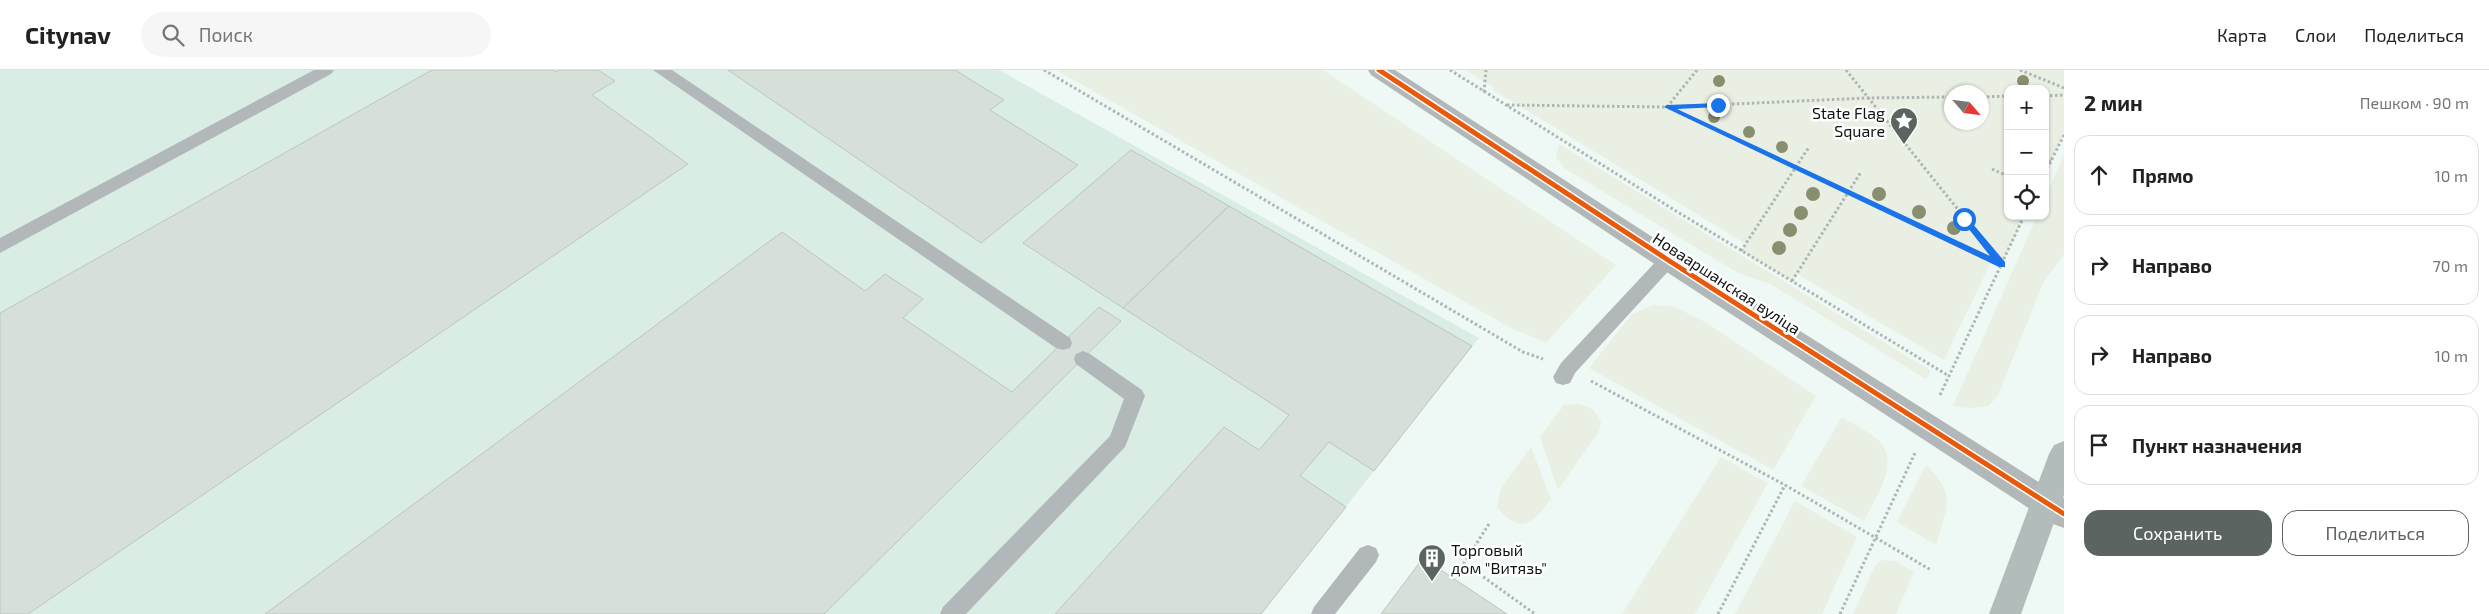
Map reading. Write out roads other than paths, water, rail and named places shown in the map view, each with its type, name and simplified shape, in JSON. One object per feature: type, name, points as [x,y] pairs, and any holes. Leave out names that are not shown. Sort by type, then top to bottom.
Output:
[{"type":"main road","points":[[2005,614],[2055,508],[2064,454]]},
{"type":"street","name":"Новааршанская вуліца","points":[[1379,70],[1668,260],[2055,508]]},
{"type":"lane","points":[[0,246],[326,70]]},
{"type":"lane","points":[[662,70],[1063,342]]},
{"type":"lane","points":[[1566,373],[1668,260]]},
{"type":"lane","points":[[951,614],[1118,441],[1135,396],[1083,359]]},
{"type":"lane","points":[[1322,614],[1368,555]]},
{"type":"place","name":"State Flag Square","points":[[1904,145]]},
{"type":"place","name":"Торговый дом \"Витязь\"","points":[[1432,582]]}]
